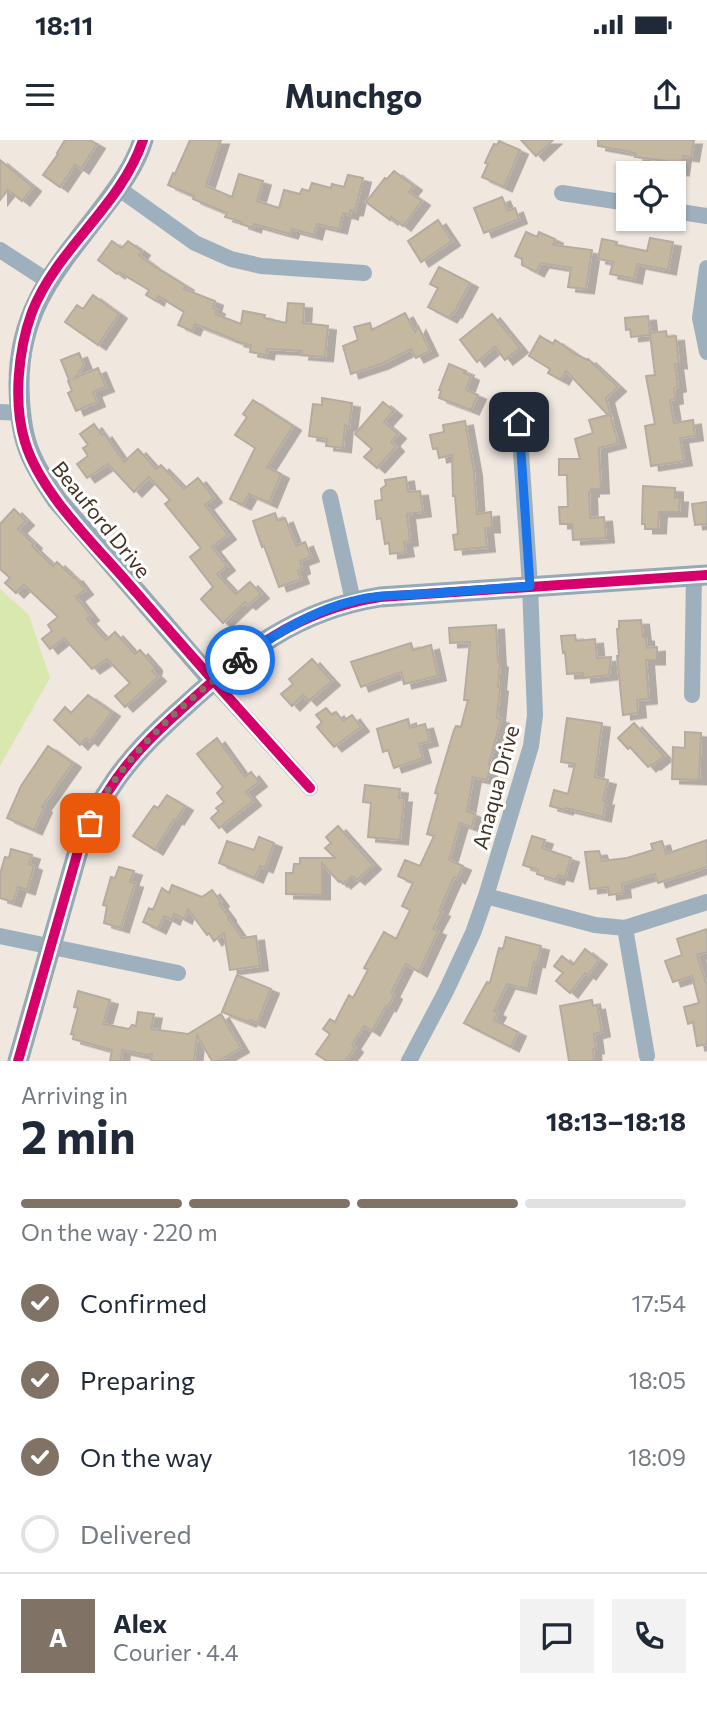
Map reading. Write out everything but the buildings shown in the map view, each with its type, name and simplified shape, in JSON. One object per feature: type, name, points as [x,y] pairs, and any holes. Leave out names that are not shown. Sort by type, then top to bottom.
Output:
[{"type":"street","name":"Beauford Drive","points":[[144,140],[138,158],[48,281],[33,309],[23,339],[10,413],[37,472],[57,500],[213,681]]},
{"type":"street","points":[[118,188],[195,243],[231,259],[261,266],[364,274]]},
{"type":"street","points":[[562,193],[616,201]]},
{"type":"street","points":[[686,213],[707,216]]},
{"type":"street","points":[[0,250],[48,281]]},
{"type":"street","points":[[707,268],[703,317],[707,352]]},
{"type":"street","name":"Anaqua Drive","points":[[409,1061],[473,933],[531,746],[535,715],[519,422]]},
{"type":"street","points":[[330,497],[353,601]]},
{"type":"street","points":[[18,1061],[78,852],[108,790],[158,730],[213,681],[269,638],[321,611],[353,601],[380,597],[700,576],[692,695]]},
{"type":"street","points":[[213,681],[310,788]]},
{"type":"street","points":[[486,896],[595,925],[625,928],[707,902]]},
{"type":"street","points":[[625,928],[647,1056]]},
{"type":"street","points":[[0,936],[178,973]]},
{"type":"green space","points":[[0,589],[29,615],[50,678],[0,766]]},
{"type":"cycle path","points":[[143,140],[120,186],[57,267],[32,312],[20,360],[18,394],[21,427],[32,461],[69,516],[310,788]]},
{"type":"cycle path","points":[[18,1061],[78,851],[100,805],[125,767],[153,736],[250,651],[297,623],[323,612],[380,597],[707,575]]},
{"type":"way so far","points":[[90,823],[108,790],[158,730],[240,660]]},
{"type":"route","points":[[240,660],[269,638],[297,622],[353,601],[530,586],[519,422]]}]
